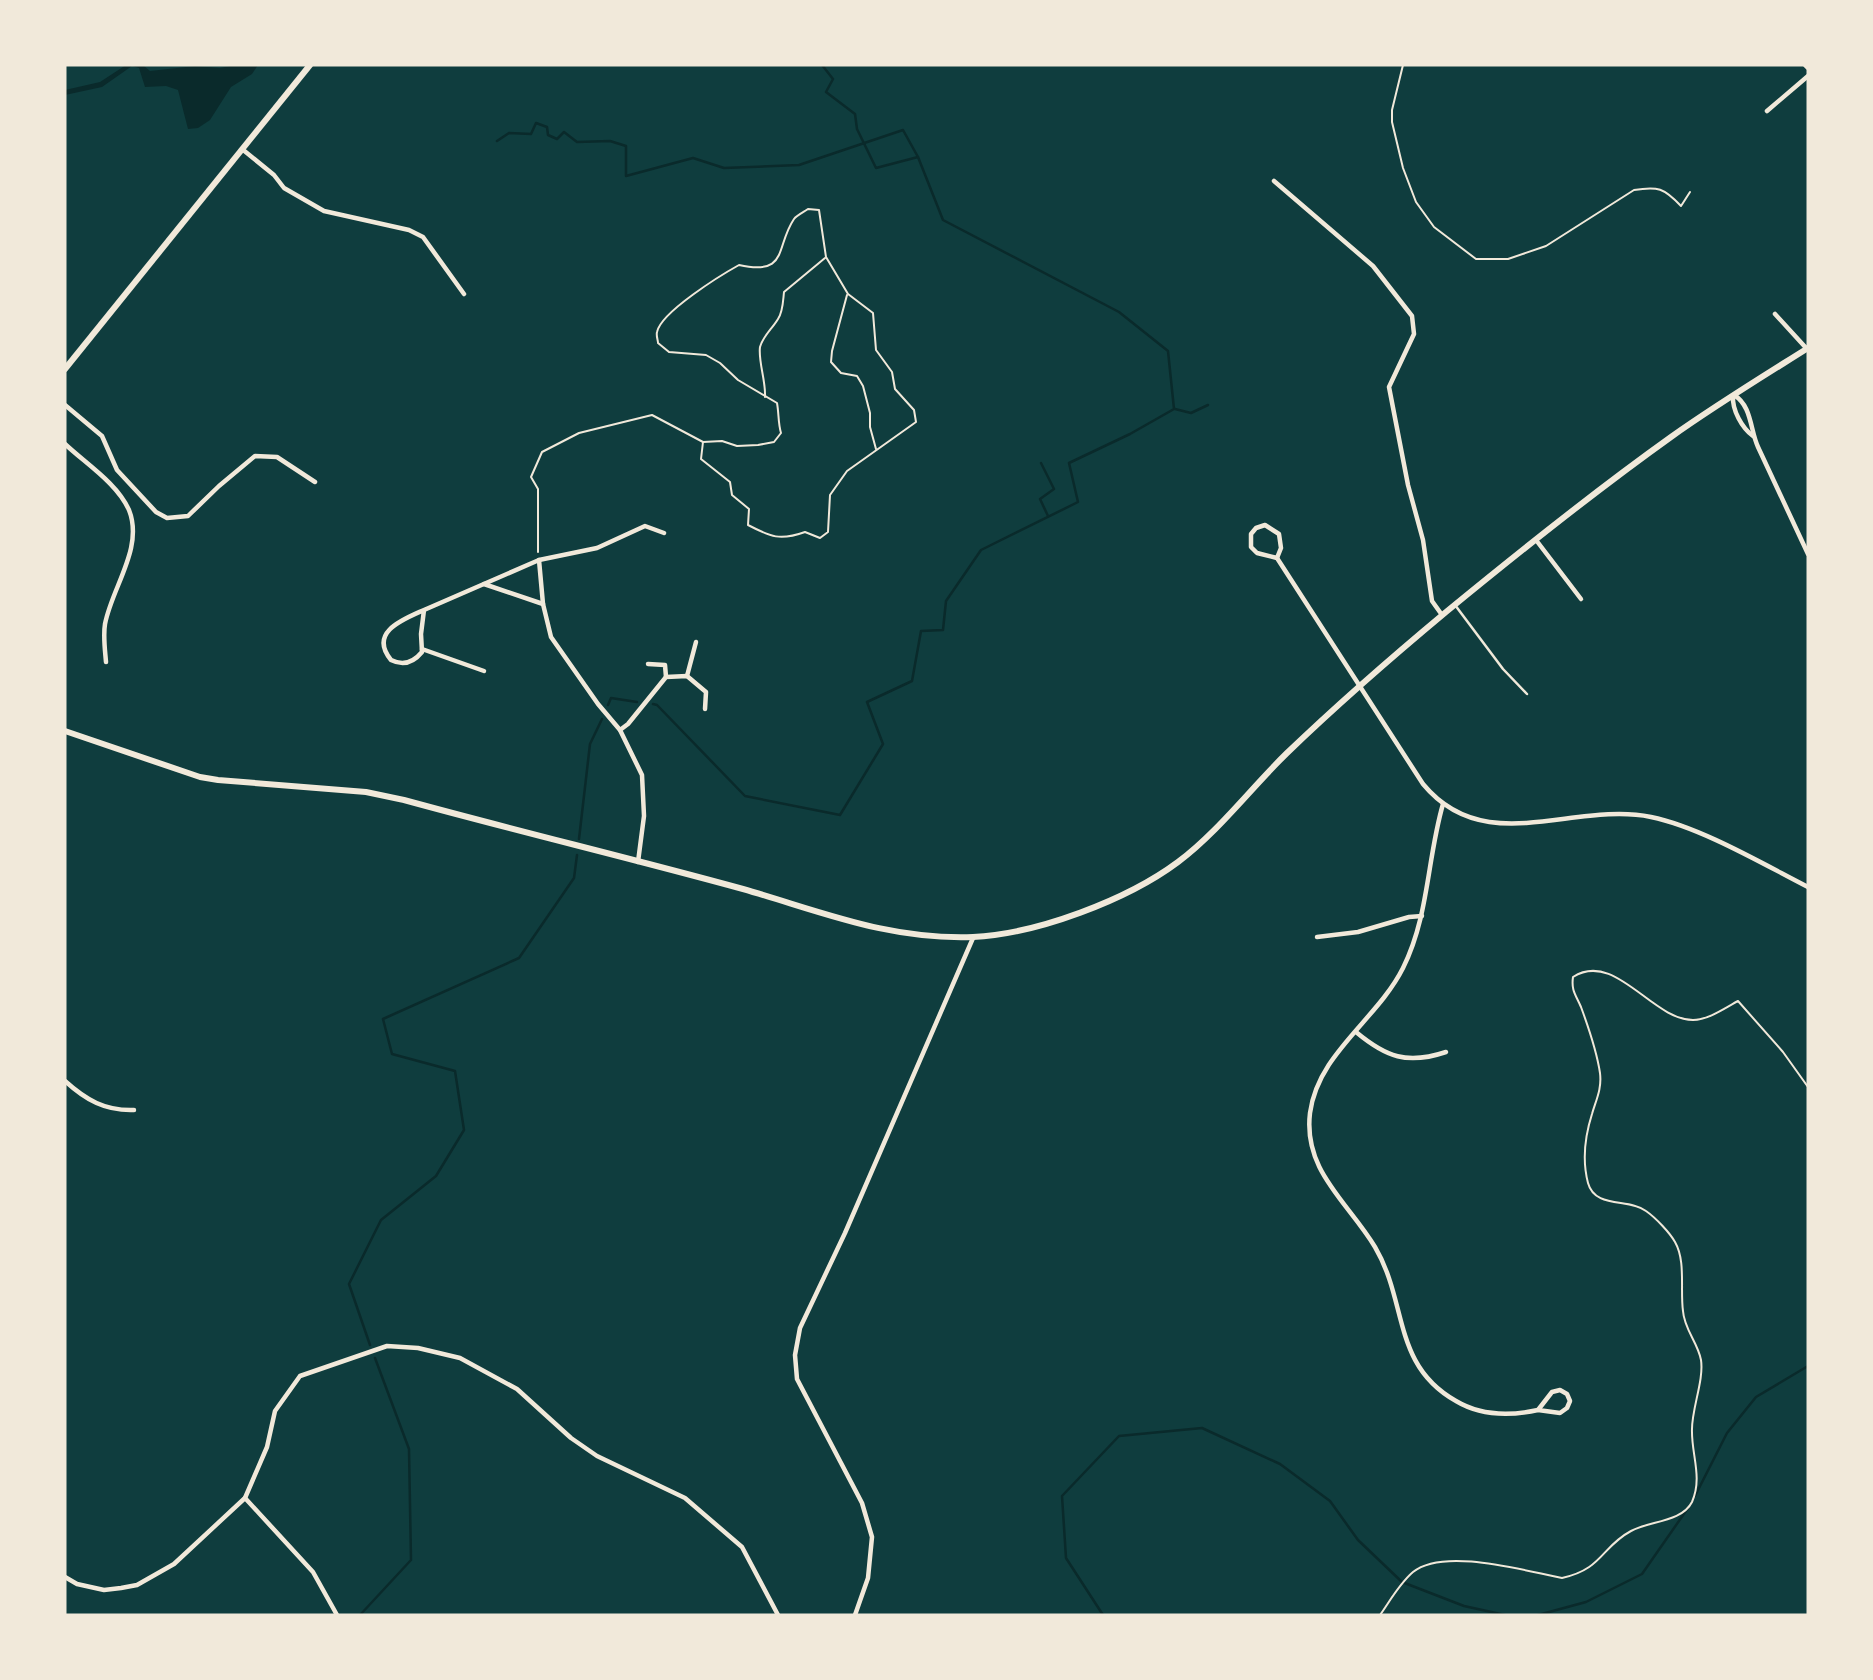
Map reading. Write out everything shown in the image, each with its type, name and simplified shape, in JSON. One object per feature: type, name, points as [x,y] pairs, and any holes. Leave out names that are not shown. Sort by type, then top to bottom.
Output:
[{"type":"street","points":[[65,369],[310,65]]},
{"type":"street","points":[[1766,111],[1808,76]]},
{"type":"street","points":[[242,149],[274,175],[284,188],[324,211],[409,230],[424,237],[464,294]]},
{"type":"street","points":[[1274,181],[1373,266],[1412,316],[1414,334],[1390,387],[1408,485],[1423,540],[1432,601],[1442,615]]},
{"type":"street","points":[[65,731],[200,777],[379,794],[745,890],[866,927],[932,937],[973,937],[1014,932],[1049,923],[1134,888],[1160,873],[1205,837],[1291,750],[1442,615],[1643,458],[1733,395],[1808,349],[1775,314]]},
{"type":"street","points":[[1733,395],[1732,403],[1744,430],[1753,436]]},
{"type":"street","points":[[1733,395],[1741,400],[1745,408],[1753,426],[1753,436],[1808,554]]},
{"type":"street","points":[[65,405],[102,436],[117,470],[156,512],[167,518],[188,516],[255,456],[277,457],[315,482]]},
{"type":"street","points":[[65,444],[118,494],[128,509],[133,529],[129,555],[105,625],[106,662]]},
{"type":"street","points":[[1277,558],[1281,548],[1279,534],[1265,525],[1256,528],[1249,540],[1251,547],[1265,556],[1277,558],[1423,784],[1443,804],[1470,818],[1497,824],[1619,815],[1649,816],[1677,824],[1808,887]]},
{"type":"street","points":[[424,610],[422,649],[418,658],[401,663],[391,660],[384,645],[387,632],[391,626],[424,610],[539,560],[597,548],[645,526],[664,533]]},
{"type":"street","points":[[1536,540],[1581,598]]},
{"type":"street","points":[[539,560],[543,604],[551,637],[598,704],[620,730],[642,775],[644,816],[638,863]]},
{"type":"street","points":[[484,584],[543,604]]},
{"type":"street","points":[[687,676],[696,642]]},
{"type":"street","points":[[422,649],[484,671]]},
{"type":"street","points":[[620,730],[628,724],[666,677],[666,665],[649,664]]},
{"type":"street","points":[[666,677],[687,676],[706,692],[705,709]]},
{"type":"street","points":[[1443,804],[1422,916],[1413,947],[1390,992],[1330,1062],[1317,1086],[1311,1110],[1310,1134],[1317,1164],[1340,1202],[1375,1247],[1385,1267],[1398,1303],[1405,1339],[1423,1375],[1440,1392],[1471,1408],[1499,1415],[1538,1410],[1560,1413],[1567,1408],[1570,1401],[1567,1394],[1560,1390],[1552,1392],[1538,1410]]},
{"type":"street","points":[[1317,937],[1358,932],[1409,917],[1422,916]]},
{"type":"street","points":[[855,1615],[868,1578],[872,1537],[863,1503],[797,1378],[795,1355],[800,1328],[845,1233],[973,937]]},
{"type":"street","points":[[1356,1032],[1378,1050],[1394,1056],[1423,1058],[1446,1052]]},
{"type":"street","points":[[65,1081],[90,1101],[105,1107],[134,1110]]},
{"type":"street","points":[[65,1577],[77,1584],[104,1590],[137,1585],[174,1564],[245,1498],[267,1447],[275,1411],[300,1376],[387,1346],[418,1348],[460,1358],[517,1389],[571,1438],[597,1456],[685,1498],[742,1547],[778,1615]]},
{"type":"street","points":[[245,1498],[313,1572],[337,1615]]},
{"type":"lane","points":[[1455,605],[1503,669],[1527,694]]},
{"type":"path","points":[[1403,65],[1392,122],[1403,168],[1416,202],[1434,227],[1476,259],[1508,259],[1546,247],[1634,190],[1650,187],[1666,190],[1681,206],[1690,192]]},
{"type":"path","points":[[539,560],[538,488],[531,477],[542,452],[579,433],[652,415],[703,442],[722,440],[737,446],[774,442],[781,433],[777,403],[738,380],[720,363],[706,355],[669,352],[658,344],[657,332],[689,297],[721,275],[739,265],[757,269],[770,265],[781,253],[795,218],[807,209],[818,210],[826,257],[848,294],[873,313],[876,350],[892,372],[895,389],[914,410],[916,422],[847,471],[830,495],[828,532],[820,538],[805,532],[788,538],[766,534],[748,525],[749,509],[732,495],[730,482],[701,458],[703,442]]},
{"type":"path","points":[[765,398],[766,382],[760,347],[780,317],[784,292],[826,257]]},
{"type":"path","points":[[848,294],[831,362],[841,373],[857,376],[863,386],[876,451]]},
{"type":"path","points":[[1380,1615],[1402,1582],[1415,1570],[1427,1565],[1466,1560],[1562,1578],[1578,1574],[1592,1567],[1629,1532],[1642,1525],[1682,1514],[1691,1504],[1697,1485],[1692,1427],[1700,1359],[1683,1313],[1680,1256],[1675,1242],[1646,1210],[1605,1200],[1594,1195],[1588,1184],[1584,1155],[1600,1090],[1600,1074],[1581,1007],[1571,989],[1573,977],[1582,972],[1608,973],[1660,1006],[1693,1020],[1738,1002],[1783,1052],[1808,1087]]},
{"type":"water","points":[[126,65],[144,66],[150,71],[195,66],[220,68],[258,65],[252,74],[231,87],[210,120],[198,128],[188,129],[178,90],[166,86],[145,87],[139,68],[132,66],[102,87],[65,95],[65,90],[100,82]]},
{"type":"waterway","points":[[822,65],[833,79],[826,92],[855,114],[857,129],[876,168],[918,157]]},
{"type":"waterway","points":[[497,141],[509,133],[531,134],[536,123],[547,127],[548,135],[557,139],[564,132],[577,142],[610,141],[626,146],[626,176],[693,158],[724,168],[799,165],[903,130],[918,157],[943,220],[1119,312],[1168,351],[1174,409],[1130,434],[1069,463],[1078,502],[981,550],[946,601],[943,630],[921,631],[912,681],[867,702],[883,744],[840,815],[745,796],[657,705],[653,704]]},
{"type":"waterway","points":[[1175,409],[1191,413],[1208,405]]},
{"type":"waterway","points":[[1041,463],[1054,489],[1040,499],[1048,516]]},
{"type":"waterway","points":[[608,705],[611,698],[637,702]]},
{"type":"waterway","points":[[579,839],[590,744],[602,719]]},
{"type":"waterway","points":[[370,1345],[349,1284],[381,1220],[436,1176],[464,1130],[455,1071],[392,1054],[383,1019],[519,958],[574,878],[577,855]]},
{"type":"waterway","points":[[360,1615],[411,1560],[409,1449],[375,1358]]},
{"type":"waterway","points":[[1695,1496],[1727,1433],[1756,1397],[1808,1366]]},
{"type":"waterway","points":[[1103,1615],[1066,1558],[1062,1496],[1119,1436],[1202,1428],[1280,1464],[1330,1501],[1358,1540],[1402,1582],[1464,1606],[1505,1615]]},
{"type":"waterway","points":[[1538,1615],[1586,1602],[1642,1574],[1688,1508]]}]
